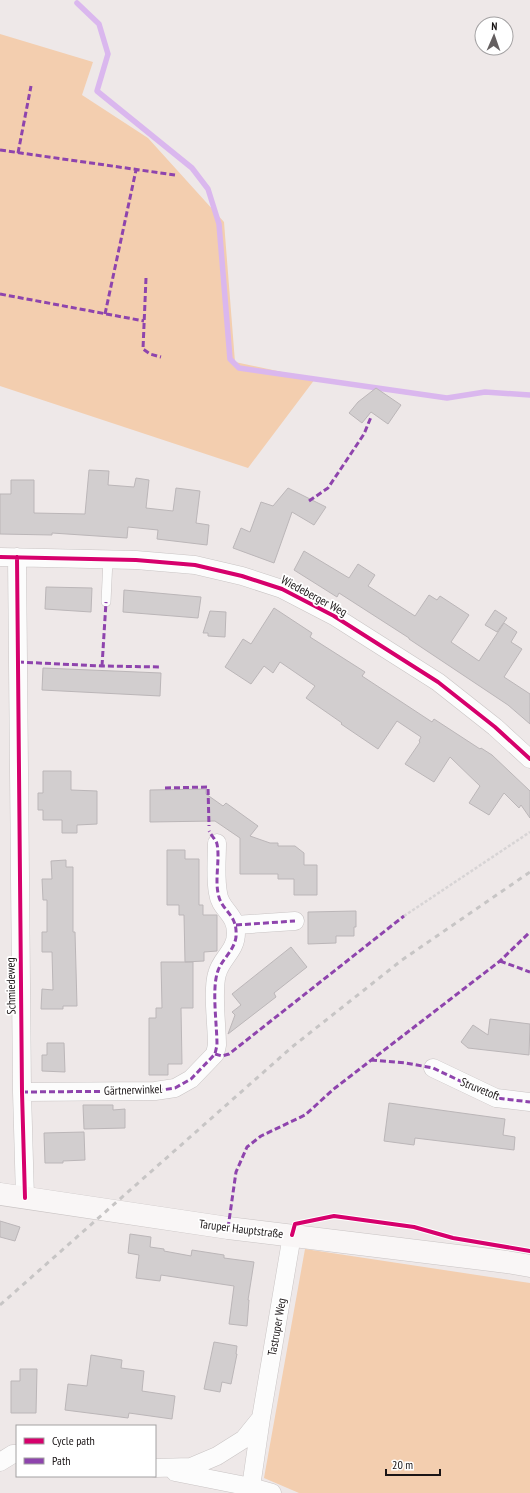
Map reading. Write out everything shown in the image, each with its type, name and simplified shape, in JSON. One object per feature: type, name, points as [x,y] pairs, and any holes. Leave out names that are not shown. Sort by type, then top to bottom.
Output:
[{"type":"street","name":"Wiedeberger Weg","points":[[8,557],[108,559],[195,565],[242,576],[282,588],[334,616],[438,682],[496,727],[530,759]]},
{"type":"street","name":"Schmiedeweg","points":[[8,557],[25,1198]]},
{"type":"street","points":[[217,843],[218,894],[236,924],[295,922]]},
{"type":"street","name":"Gärtnerwinkel","points":[[22,1092],[155,1091],[175,1088],[191,1079],[215,1054],[217,1044],[215,983],[219,968],[235,945],[236,924]]},
{"type":"street","name":"Struvetoft","points":[[433,1068],[496,1098],[530,1102]]},
{"type":"street","name":"Taruper Hauptstraße","points":[[0,1194],[228,1228],[508,1262],[530,1266]]},
{"type":"street","name":"Tastruper Weg","points":[[158,1469],[251,1487],[261,1418],[292,1235]]},
{"type":"street","name":"Tastruper Weg","points":[[158,1469],[190,1467],[217,1456],[244,1439],[261,1418]]},
{"type":"street","points":[[0,1462],[13,1454],[16,1454]]},
{"type":"street","points":[[251,1487],[272,1493]]},
{"type":"lane","points":[[106,602],[108,559]]},
{"type":"path","points":[[404,916],[530,832]]},
{"type":"shaded area","points":[[0,34],[93,62],[82,95],[148,138],[224,222],[235,362],[315,379],[248,468],[0,386]]},
{"type":"shaded area","points":[[305,1249],[530,1283],[530,1493],[299,1493],[264,1478]]},
{"type":"building","points":[[376,388],[401,405],[388,424],[371,412],[362,423],[349,413],[358,402]]},
{"type":"building","points":[[89,470],[109,471],[108,485],[134,487],[136,478],[149,480],[146,508],[173,511],[176,488],[200,491],[196,523],[209,525],[207,545],[157,539],[158,530],[128,527],[127,538],[52,533],[52,535],[0,534],[0,494],[11,494],[11,480],[34,480],[34,513],[85,514]]},
{"type":"building","points":[[288,488],[326,507],[314,525],[292,512],[274,563],[233,548],[241,528],[250,532],[261,502],[273,506]]},
{"type":"building","points":[[304,551],[349,578],[358,564],[375,575],[368,586],[415,616],[429,595],[437,600],[440,596],[469,615],[451,642],[479,661],[504,623],[517,632],[511,642],[522,649],[504,677],[530,694],[530,724],[508,705],[409,638],[339,593],[337,597],[294,570]]},
{"type":"building","points":[[46,587],[92,588],[91,612],[45,609]]},
{"type":"building","points":[[124,590],[201,597],[198,618],[123,612]]},
{"type":"building","points":[[274,608],[312,633],[310,637],[365,672],[362,676],[432,722],[434,719],[480,749],[481,748],[492,755],[530,791],[530,818],[521,805],[519,808],[504,793],[489,815],[469,803],[480,786],[450,757],[434,782],[405,764],[420,742],[421,737],[397,721],[378,749],[306,698],[315,686],[280,662],[273,673],[264,666],[251,684],[225,667],[243,639],[251,644]]},
{"type":"building","points":[[495,610],[507,618],[497,632],[485,625]]},
{"type":"building","points":[[210,611],[226,612],[225,637],[208,636],[208,633],[203,633]]},
{"type":"building","points":[[43,668],[161,673],[160,696],[42,690]]},
{"type":"building","points":[[43,771],[71,771],[71,790],[97,791],[97,824],[77,825],[77,833],[62,833],[62,820],[43,820],[43,810],[38,810],[38,793],[43,793]]},
{"type":"building","points":[[206,789],[206,794],[223,806],[226,803],[258,826],[250,836],[270,843],[278,843],[278,846],[295,846],[304,853],[304,865],[317,865],[317,895],[294,895],[294,879],[278,879],[278,874],[240,874],[240,838],[215,821],[150,822],[150,790]]},
{"type":"building","points":[[167,850],[185,850],[185,859],[199,859],[199,905],[203,905],[203,915],[217,915],[217,951],[204,952],[204,961],[185,962],[184,915],[179,915],[179,905],[167,905]]},
{"type":"building","points":[[66,860],[66,867],[73,867],[73,932],[75,932],[77,1006],[63,1006],[63,1009],[41,1009],[42,989],[53,990],[52,952],[42,952],[42,932],[47,932],[47,900],[43,900],[42,879],[52,879],[51,861]]},
{"type":"building","points":[[356,911],[356,927],[354,927],[354,936],[336,936],[336,943],[308,944],[308,912]]},
{"type":"building","points":[[291,947],[307,967],[274,993],[276,997],[228,1034],[235,1015],[232,1012],[241,1005],[232,994]]},
{"type":"building","points":[[161,962],[193,962],[193,1008],[181,1008],[182,1064],[168,1064],[168,1075],[149,1075],[149,1018],[156,1018],[156,1008],[162,1008]]},
{"type":"building","points":[[490,1019],[530,1024],[529,1055],[468,1048],[461,1042],[473,1025],[488,1035]]},
{"type":"building","points":[[47,1043],[64,1043],[65,1072],[42,1071],[42,1055],[47,1055]]},
{"type":"building","points":[[389,1103],[505,1119],[503,1135],[515,1137],[514,1150],[415,1138],[414,1145],[384,1141]]},
{"type":"building","points":[[83,1105],[113,1105],[113,1110],[125,1109],[125,1128],[84,1129]]},
{"type":"building","points":[[84,1132],[85,1160],[63,1161],[63,1163],[45,1163],[44,1133]]},
{"type":"building","points":[[0,1221],[20,1227],[15,1241],[0,1237]]},
{"type":"building","points":[[130,1234],[151,1237],[150,1247],[164,1249],[164,1251],[191,1256],[192,1250],[224,1255],[224,1258],[254,1262],[248,1300],[247,1326],[229,1324],[234,1286],[161,1275],[160,1281],[136,1278],[139,1255],[128,1253]]},
{"type":"building","points":[[214,1342],[237,1346],[237,1354],[231,1384],[222,1382],[220,1392],[204,1389]]},
{"type":"building","points":[[91,1355],[122,1360],[121,1368],[144,1371],[142,1391],[175,1396],[172,1419],[129,1413],[128,1418],[65,1410],[68,1384],[87,1386]]},
{"type":"building","points":[[20,1369],[37,1369],[36,1413],[11,1413],[11,1381],[20,1381]]},
{"type":"waterway","points":[[77,3],[99,24],[108,54],[97,91],[192,168],[208,189],[219,224],[230,359],[239,368],[447,398],[485,392],[530,395]]},
{"type":"railway","points":[[0,1305],[292,1047],[402,960],[530,872]]},
{"type":"marked path","points":[[18,153],[31,86]]},
{"type":"marked path","points":[[0,150],[175,175]]},
{"type":"marked path","points":[[105,314],[136,170]]},
{"type":"marked path","points":[[146,278],[143,349],[150,354],[161,357]]},
{"type":"marked path","points":[[0,294],[144,321]]},
{"type":"marked path","points":[[309,501],[328,488],[364,434],[371,417]]},
{"type":"marked path","points":[[102,666],[106,602]]},
{"type":"marked path","points":[[18,662],[161,667]]},
{"type":"marked path","points":[[165,788],[208,787],[209,826]]},
{"type":"marked path","points":[[22,1092],[155,1091],[175,1088],[191,1079],[215,1054],[217,1045],[215,999],[217,974],[221,964],[233,947],[236,937],[236,929],[232,918],[222,905],[218,893],[217,844],[209,831]]},
{"type":"marked path","points":[[215,1054],[222,1056],[229,1054],[404,916]]},
{"type":"marked path","points":[[236,925],[295,921]]},
{"type":"marked path","points":[[228,1228],[236,1172],[247,1147],[261,1136],[305,1115],[335,1088],[500,961],[530,932]]},
{"type":"marked path","points":[[500,961],[530,972]]},
{"type":"marked path","points":[[371,1060],[406,1063],[433,1068],[496,1098],[530,1102]]},
{"type":"cycle path","points":[[0,557],[136,560],[195,565],[242,576],[282,589],[334,616],[438,682],[495,727],[530,759]]},
{"type":"cycle path","points":[[17,557],[22,1092],[25,1198]]},
{"type":"cycle path","points":[[292,1235],[295,1224],[334,1216],[414,1227],[453,1238],[530,1251]]}]
